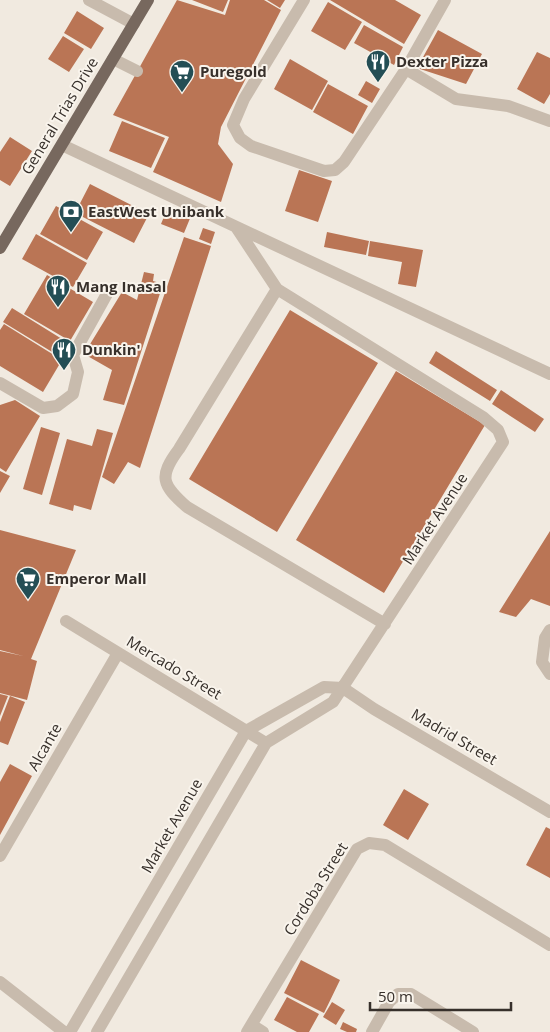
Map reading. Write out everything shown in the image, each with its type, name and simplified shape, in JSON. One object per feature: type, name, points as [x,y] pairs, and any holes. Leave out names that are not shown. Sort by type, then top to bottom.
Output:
[{"type":"main road","name":"General Trias Drive","points":[[0,248],[148,0]]},
{"type":"street","points":[[89,0],[134,24]]},
{"type":"street","points":[[304,0],[244,99],[233,125],[240,138],[251,146],[324,171],[335,170],[344,162],[406,70],[445,0]]},
{"type":"street","points":[[113,59],[137,71]]},
{"type":"street","points":[[406,70],[456,99],[508,106],[550,121]]},
{"type":"street","points":[[62,145],[550,374]]},
{"type":"street","points":[[236,227],[277,289],[168,464],[165,479],[169,490],[186,508],[386,624]]},
{"type":"street","name":"Market Avenue","points":[[96,1032],[266,743],[334,702],[503,442],[498,430],[483,417],[277,289]]},
{"type":"street","points":[[0,383],[43,408],[57,406],[73,394],[78,372],[73,355],[108,292]]},
{"type":"street","name":"Mercado Street","points":[[66,621],[266,743]]},
{"type":"street","points":[[550,630],[545,638],[542,662],[550,674]]},
{"type":"street","name":"Alcante","points":[[0,856],[118,653]]},
{"type":"street","points":[[246,731],[324,687],[343,688]]},
{"type":"street","name":"Madrid Street","points":[[343,688],[374,709],[550,812]]},
{"type":"street","name":"Market Avenue","points":[[70,1032],[246,731]]},
{"type":"street","name":"Cordoba Street","points":[[249,1029],[357,849],[370,843],[385,845],[550,945]]},
{"type":"street","points":[[0,982],[64,1032]]},
{"type":"street","points":[[372,1032],[389,1002],[398,994],[411,994],[473,1032]]},
{"type":"street","points":[[249,1029],[263,1032]]},
{"type":"building","name":"Puregold","points":[[177,0],[225,15],[230,0],[264,0],[281,10],[221,127],[218,144],[233,164],[221,202],[153,172],[169,137],[113,115]]},
{"type":"building","points":[[192,0],[228,0],[223,12]]},
{"type":"building","points":[[267,0],[285,0],[280,8]]},
{"type":"building","points":[[330,0],[395,0],[421,15],[404,44]]},
{"type":"building","points":[[328,2],[362,22],[345,50],[311,31]]},
{"type":"building","points":[[77,11],[104,28],[91,49],[64,33]]},
{"type":"building","points":[[364,25],[403,47],[394,65],[354,43]]},
{"type":"building","points":[[438,30],[482,54],[466,84],[417,68]]},
{"type":"building","points":[[63,36],[84,49],[69,72],[48,59]]},
{"type":"building","points":[[537,52],[550,58],[550,94],[544,104],[517,89]]},
{"type":"building","points":[[290,59],[328,81],[312,110],[274,89]]},
{"type":"building","points":[[366,81],[380,89],[372,103],[358,95]]},
{"type":"building","points":[[328,84],[368,106],[353,134],[313,112]]},
{"type":"building","points":[[122,121],[165,138],[151,168],[109,151]]},
{"type":"building","points":[[10,137],[32,151],[10,186],[0,180],[0,152]]},
{"type":"building","points":[[299,170],[332,181],[318,222],[285,211]]},
{"type":"building","points":[[90,184],[149,214],[134,243],[75,213]]},
{"type":"building","name":"EastWest Unibank","points":[[56,206],[103,232],[87,260],[40,234]]},
{"type":"building","points":[[168,207],[191,216],[184,233],[161,224]]},
{"type":"building","points":[[203,228],[215,232],[211,244],[199,239]]},
{"type":"building","points":[[327,232],[369,241],[366,255],[324,247]]},
{"type":"building","points":[[36,234],[87,263],[73,287],[22,259]]},
{"type":"building","points":[[184,237],[211,246],[140,468],[128,462],[114,484],[102,477]]},
{"type":"building","points":[[370,241],[423,250],[416,287],[398,284],[402,262],[368,256]]},
{"type":"building","points":[[144,272],[154,274],[153,281],[163,284],[124,405],[103,400],[112,370],[84,354],[122,292],[137,300]]},
{"type":"building","name":"Mang Inasal","points":[[47,275],[93,302],[70,341],[24,314]]},
{"type":"building","points":[[12,308],[70,344],[62,358],[3,322]]},
{"type":"building","points":[[290,310],[378,363],[277,532],[189,479]]},
{"type":"building","points":[[4,324],[62,360],[43,392],[0,366],[0,330]]},
{"type":"building","points":[[436,351],[497,390],[490,401],[429,363]]},
{"type":"building","points":[[396,371],[485,425],[384,593],[296,540]]},
{"type":"building","points":[[501,390],[544,419],[535,432],[492,404]]},
{"type":"building","points":[[15,400],[40,416],[6,472],[0,468],[0,405]]},
{"type":"building","points":[[41,427],[60,433],[42,495],[23,489]]},
{"type":"building","points":[[97,429],[113,433],[91,510],[74,505],[73,511],[49,504],[67,439],[92,446]]},
{"type":"building","points":[[0,471],[10,476],[0,493]]},
{"type":"building","name":"Emperor Mall","points":[[0,530],[76,550],[31,659],[37,661],[27,700],[0,693],[0,651],[23,656],[0,650]]},
{"type":"building","points":[[550,531],[550,606],[531,599],[516,617],[499,612]]},
{"type":"building","points":[[0,694],[8,696],[0,716]]},
{"type":"building","points":[[10,696],[25,702],[8,745],[0,742],[0,722]]},
{"type":"building","points":[[10,764],[32,776],[0,835],[0,782]]},
{"type":"building","points":[[404,789],[429,804],[408,840],[383,825]]},
{"type":"building","points":[[546,827],[550,829],[550,878],[526,865]]},
{"type":"building","points":[[301,960],[340,980],[324,1013],[284,993]]},
{"type":"building","points":[[287,997],[319,1014],[309,1032],[297,1032],[274,1020]]},
{"type":"building","points":[[332,1002],[345,1010],[336,1025],[323,1017]]},
{"type":"building","points":[[343,1022],[357,1029],[356,1032],[347,1032],[340,1029]]},
{"type":"place","name":"Dexter Pizza","points":[[378,83]]},
{"type":"place","name":"Puregold","points":[[182,93]]},
{"type":"place","name":"EastWest Unibank","points":[[71,233]]},
{"type":"place","name":"Mang Inasal","points":[[58,308]]},
{"type":"place","name":"Dunkin'","points":[[64,371]]},
{"type":"place","name":"Emperor Mall","points":[[28,600]]}]
